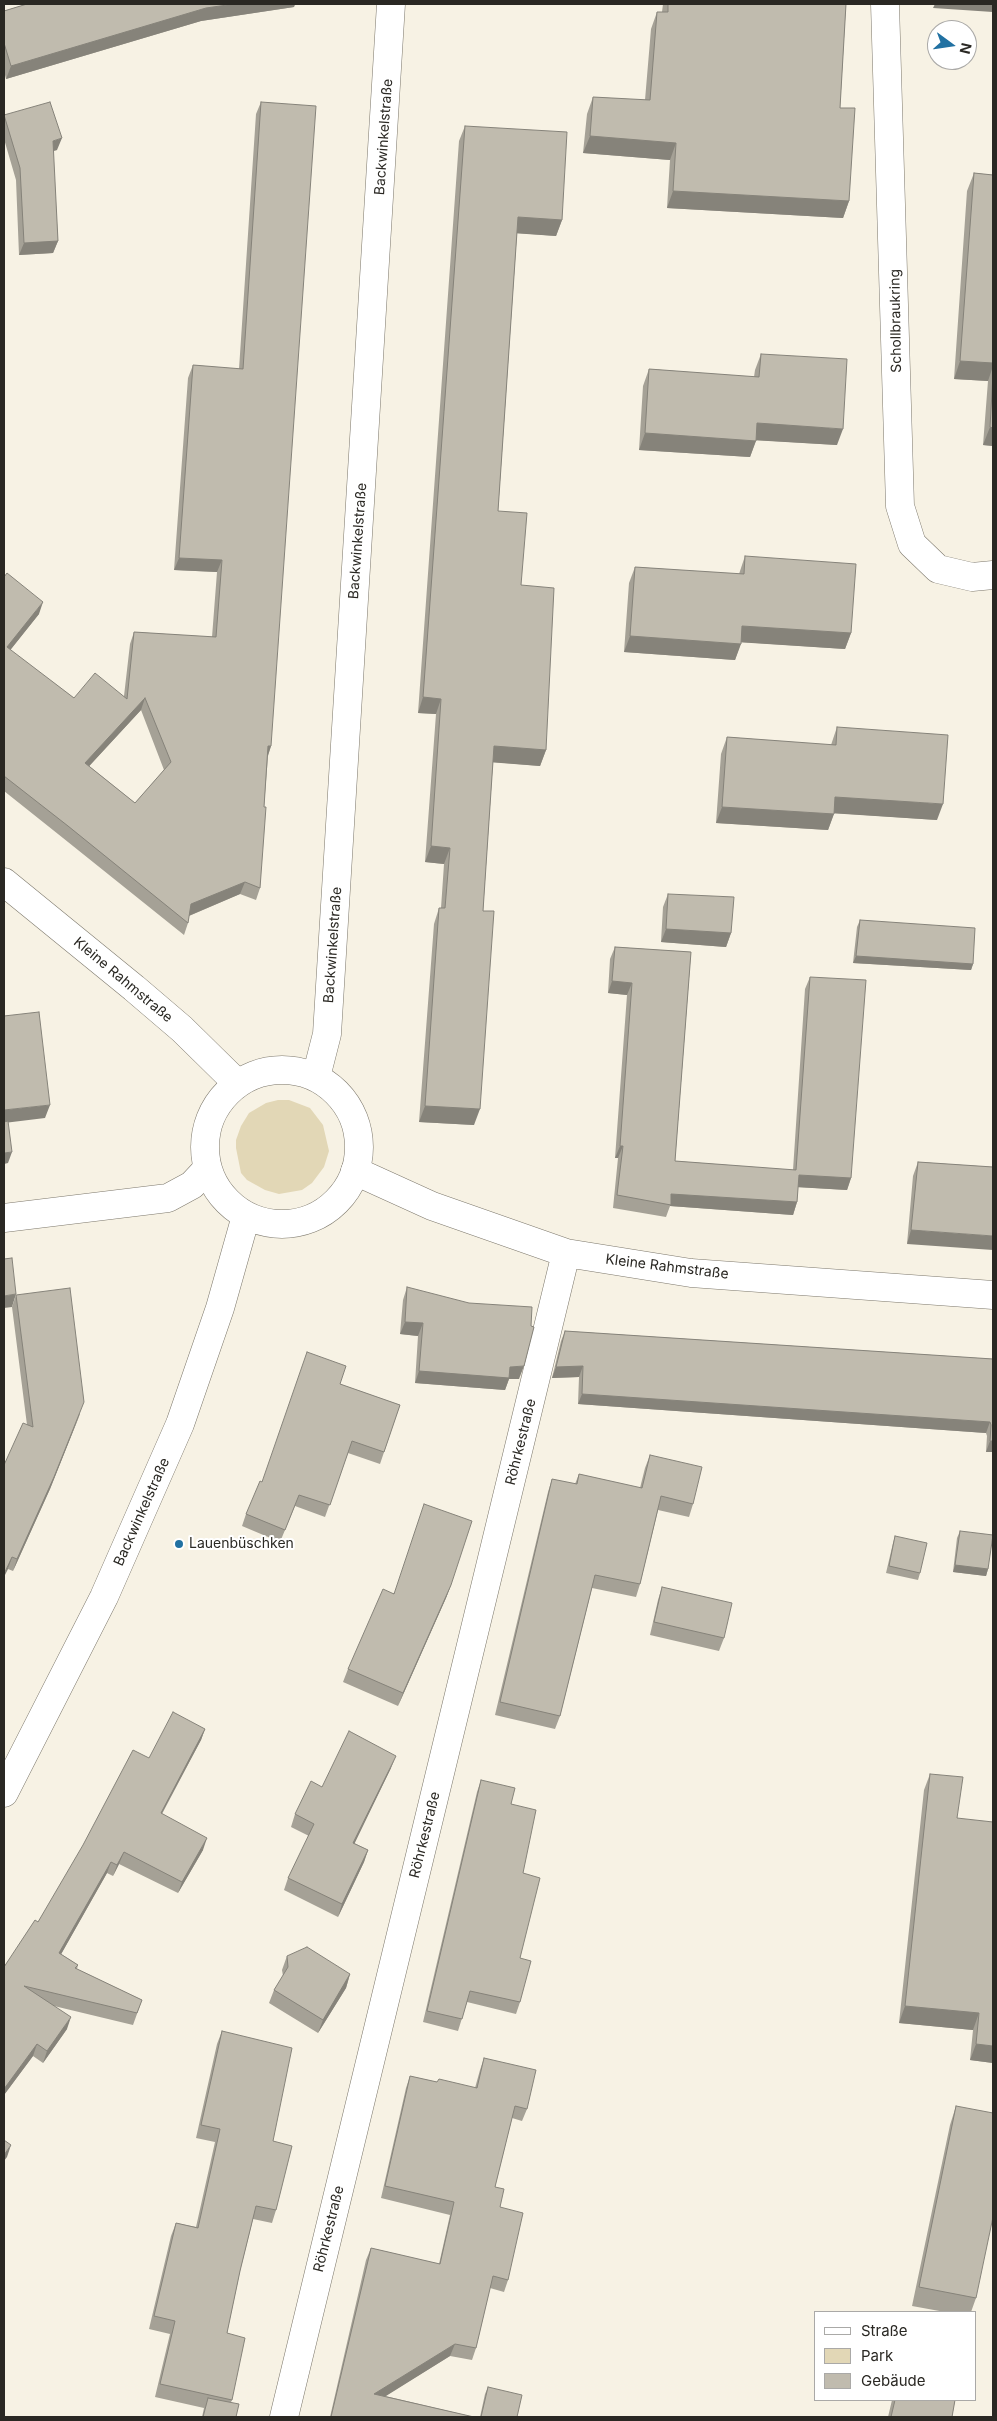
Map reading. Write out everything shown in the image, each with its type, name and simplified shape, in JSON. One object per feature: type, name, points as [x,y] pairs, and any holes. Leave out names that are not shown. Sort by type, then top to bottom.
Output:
[{"type":"street","name":"Backwinkelstraße","points":[[316,1077],[327,1034],[391,4]]},
{"type":"street","name":"Schollbraukring","points":[[886,4],[900,506],[912,544],[938,569],[972,577],[993,575]]},
{"type":"street","name":"Kleine Rahmstraße","points":[[4,882],[182,1029],[237,1083]]},
{"type":"street","points":[[273,1070],[294,1070],[316,1077],[334,1090],[351,1113],[357,1129],[359,1146],[355,1171],[341,1198],[329,1208],[310,1219],[289,1224],[274,1224],[246,1216],[228,1203],[218,1192],[207,1169],[204,1148],[208,1121],[217,1104],[237,1083],[254,1074],[273,1070]]},
{"type":"street","points":[[4,1218],[168,1198],[192,1185],[207,1169]]},
{"type":"street","name":"Kleine Rahmstraße","points":[[355,1171],[432,1206],[566,1253],[691,1273],[993,1295]]},
{"type":"street","name":"Backwinkelstraße","points":[[4,1793],[104,1597],[180,1424],[220,1308],[246,1216]]},
{"type":"street","name":"Röhrkestraße","points":[[284,2417],[566,1253]]},
{"type":"green space","points":[[289,1100],[310,1108],[323,1125],[329,1151],[324,1167],[312,1183],[302,1190],[279,1194],[265,1190],[247,1180],[241,1173],[236,1148],[236,1140],[241,1126],[249,1113],[266,1103]]},
{"type":"building","points":[[27,4],[234,4],[206,8],[11,66],[4,43],[4,11]]},
{"type":"building","points":[[668,4],[846,4],[840,108],[855,108],[849,201],[673,191],[676,143],[590,136],[593,97],[650,100],[657,12],[668,12]]},
{"type":"building","points":[[50,102],[62,138],[53,141],[58,241],[24,243],[20,168],[4,115]]},
{"type":"building","points":[[261,102],[316,106],[271,746],[268,746],[260,888],[245,882],[191,904],[188,923],[4,776],[4,577],[7,573],[43,602],[7,647],[74,698],[95,673],[127,699],[134,632],[216,637],[222,560],[179,558],[193,365],[243,369]],"holes":[[[145,698],[171,762],[135,803],[85,763]]]},
{"type":"building","points":[[465,126],[567,132],[562,220],[518,217],[498,511],[527,513],[521,585],[554,588],[546,750],[494,746],[483,911],[494,911],[480,1109],[425,1106],[439,908],[445,908],[450,848],[431,846],[441,699],[423,697]]},
{"type":"building","points":[[974,173],[993,175],[993,363],[960,361]]},
{"type":"building","points":[[761,354],[847,359],[843,429],[757,423],[756,441],[645,433],[649,369],[759,377]]},
{"type":"building","points":[[993,375],[993,428],[990,427]]},
{"type":"building","points":[[745,556],[856,564],[851,633],[742,626],[741,644],[630,636],[635,567],[744,574]]},
{"type":"building","points":[[837,727],[948,735],[943,804],[835,797],[834,814],[722,807],[727,737],[836,745]]},
{"type":"building","points":[[668,894],[734,897],[731,933],[666,929]]},
{"type":"building","points":[[860,920],[975,928],[973,964],[856,956]]},
{"type":"building","points":[[615,947],[691,952],[675,1161],[796,1170],[810,977],[866,980],[851,1178],[799,1175],[797,1202],[671,1194],[671,1205],[617,1195],[623,1146],[620,1146],[632,983],[612,981]]},
{"type":"building","points":[[39,1012],[50,1105],[4,1110],[4,1016]]},
{"type":"building","points":[[8,1121],[12,1152],[4,1153],[4,1122]]},
{"type":"building","points":[[918,1162],[993,1167],[993,1236],[911,1230]]},
{"type":"building","points":[[12,1258],[16,1294],[4,1296],[4,1259]]},
{"type":"building","points":[[407,1287],[469,1303],[532,1307],[531,1326],[534,1327],[524,1366],[510,1367],[509,1378],[419,1371],[423,1323],[405,1322]]},
{"type":"building","points":[[70,1288],[84,1402],[54,1477],[17,1559],[12,1557],[4,1574],[4,1465],[23,1423],[33,1427],[16,1295]]},
{"type":"building","points":[[565,1331],[993,1359],[993,1441],[990,1441],[990,1422],[582,1394],[583,1366],[556,1367]]},
{"type":"building","points":[[307,1352],[346,1366],[340,1384],[400,1405],[384,1452],[352,1441],[330,1505],[299,1495],[285,1530],[246,1514],[260,1481],[262,1482]]},
{"type":"building","points":[[650,1455],[702,1467],[693,1504],[661,1496],[640,1584],[595,1575],[560,1716],[500,1702],[552,1479],[577,1484],[579,1474],[642,1488]]},
{"type":"building","points":[[424,1504],[472,1521],[451,1585],[403,1693],[348,1669],[383,1589],[394,1594]]},
{"type":"building","points":[[960,1531],[993,1535],[988,1569],[955,1565]]},
{"type":"building","points":[[895,1536],[927,1543],[920,1573],[889,1566]]},
{"type":"building","points":[[662,1587],[732,1603],[724,1638],[654,1622]]},
{"type":"building","points":[[173,1712],[205,1729],[161,1813],[207,1838],[182,1882],[124,1852],[117,1865],[111,1862],[59,1953],[78,1965],[75,1968],[142,2000],[137,2013],[24,1986],[71,2017],[47,2051],[37,2044],[4,2089],[4,1967],[35,1920],[38,1922],[83,1845],[133,1750],[149,1758]]},
{"type":"building","points":[[349,1731],[396,1756],[353,1843],[368,1850],[342,1904],[288,1878],[314,1824],[295,1814],[311,1781],[322,1787]]},
{"type":"building","points":[[930,1774],[963,1777],[957,1818],[993,1822],[993,2046],[976,2044],[979,2013],[905,2006]]},
{"type":"building","points":[[481,1780],[515,1788],[511,1804],[536,1810],[523,1873],[540,1878],[520,1958],[531,1961],[520,2002],[470,1991],[462,2019],[427,2011]]},
{"type":"building","points":[[307,1947],[350,1974],[323,2020],[274,1990],[288,1967],[287,1956]]},
{"type":"building","points":[[222,2031],[292,2048],[273,2141],[292,2146],[276,2210],[256,2206],[240,2271],[227,2333],[245,2338],[232,2400],[160,2384],[175,2321],[154,2316],[176,2223],[198,2228],[220,2129],[201,2125]]},
{"type":"building","points":[[484,2058],[536,2070],[527,2109],[515,2106],[495,2187],[504,2189],[500,2207],[523,2213],[508,2280],[493,2276],[476,2348],[455,2344],[374,2394],[474,2417],[331,2417],[371,2248],[440,2264],[454,2202],[385,2186],[410,2076],[437,2082],[439,2079],[477,2088]]},
{"type":"building","points":[[956,2106],[993,2113],[993,2217],[976,2298],[919,2287]]},
{"type":"building","points":[[4,2140],[11,2145],[4,2155]]},
{"type":"building","points":[[488,2387],[522,2395],[517,2417],[481,2417]]},
{"type":"building","points":[[208,2398],[239,2404],[236,2417],[203,2417]]},
{"type":"building","points":[[895,2401],[955,2401],[952,2417],[891,2417]]},
{"type":"place","name":"Lauenbüschken","points":[[179,1544]]}]
